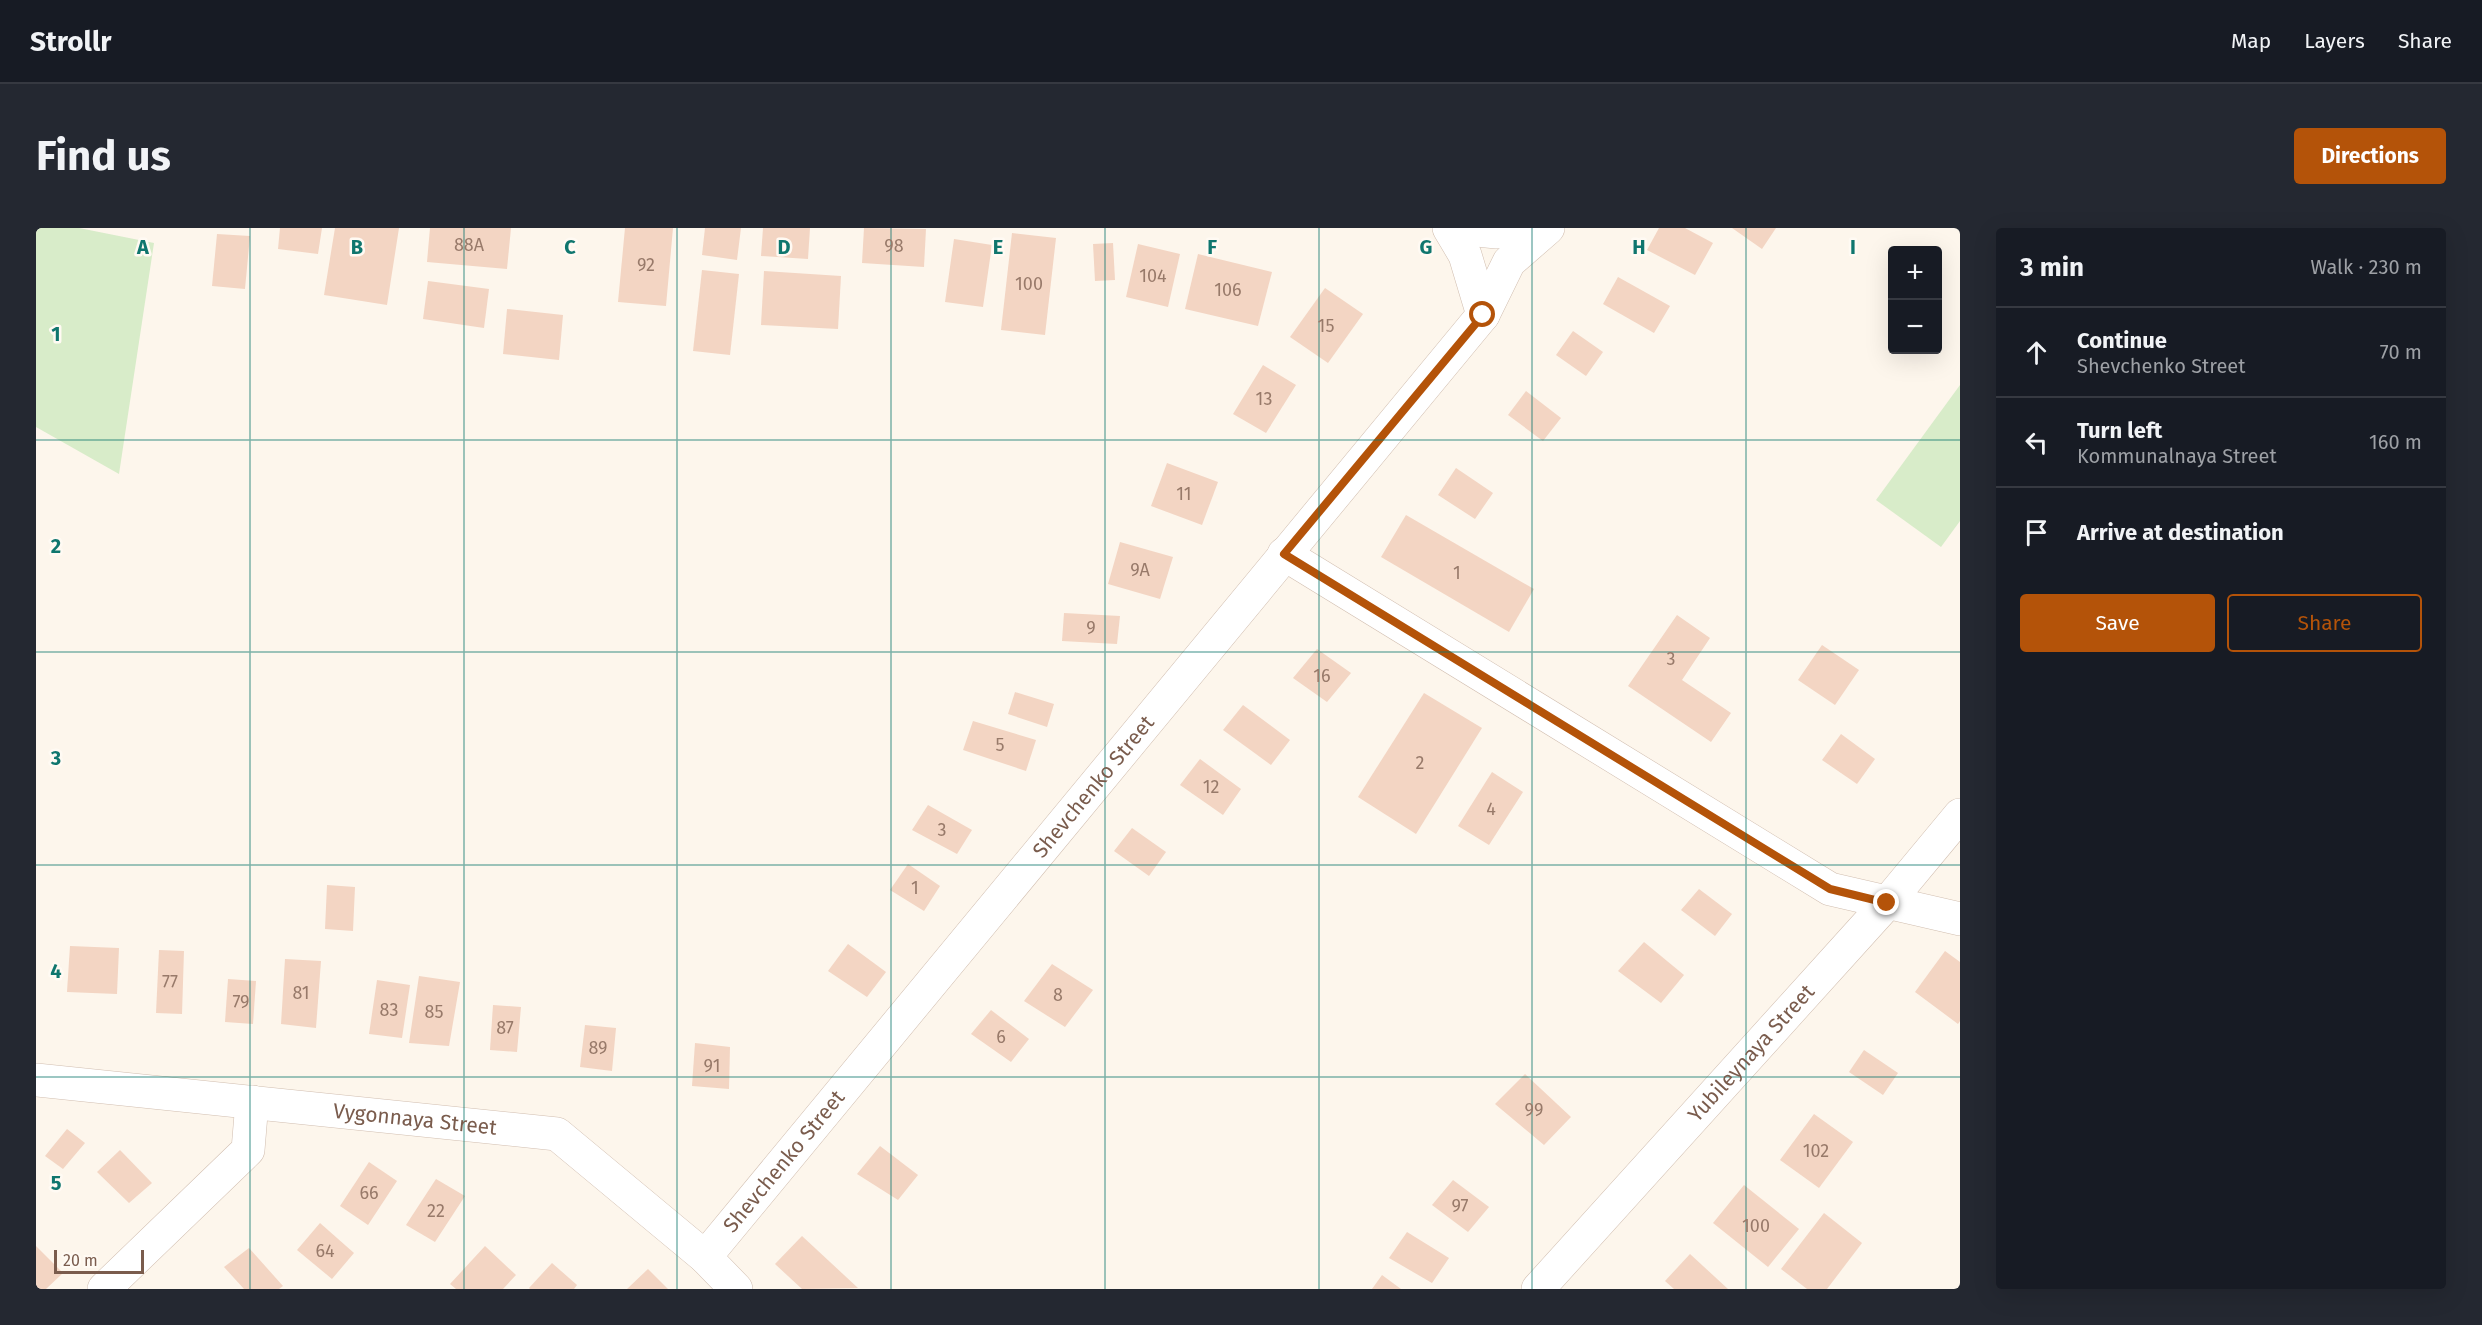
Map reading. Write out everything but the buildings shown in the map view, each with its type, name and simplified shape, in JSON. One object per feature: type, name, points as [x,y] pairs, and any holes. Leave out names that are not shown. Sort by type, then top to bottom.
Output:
[{"type":"street","points":[[1449,228],[1465,255],[1483,315]]},
{"type":"street","points":[[1456,228],[1497,232],[1508,228]]},
{"type":"street","name":"Shevchenko Street","points":[[705,1257],[1483,315],[1509,261],[1548,228]]},
{"type":"street","points":[[1284,554],[1830,889],[1960,919]]},
{"type":"street","name":"Yubileynaya Street","points":[[1538,1289],[1887,903],[1960,815]]},
{"type":"street","name":"Vygonnaya Street","points":[[36,1080],[557,1134],[705,1257],[736,1289]]},
{"type":"street","points":[[104,1289],[248,1150],[252,1102]]},
{"type":"green space","points":[[36,228],[79,228],[154,243],[119,474],[36,427]]},
{"type":"green space","points":[[1960,385],[1960,521],[1941,547],[1876,500]]},
{"type":"route","points":[[1483,315],[1284,554],[1830,889],[1887,903]]}]
